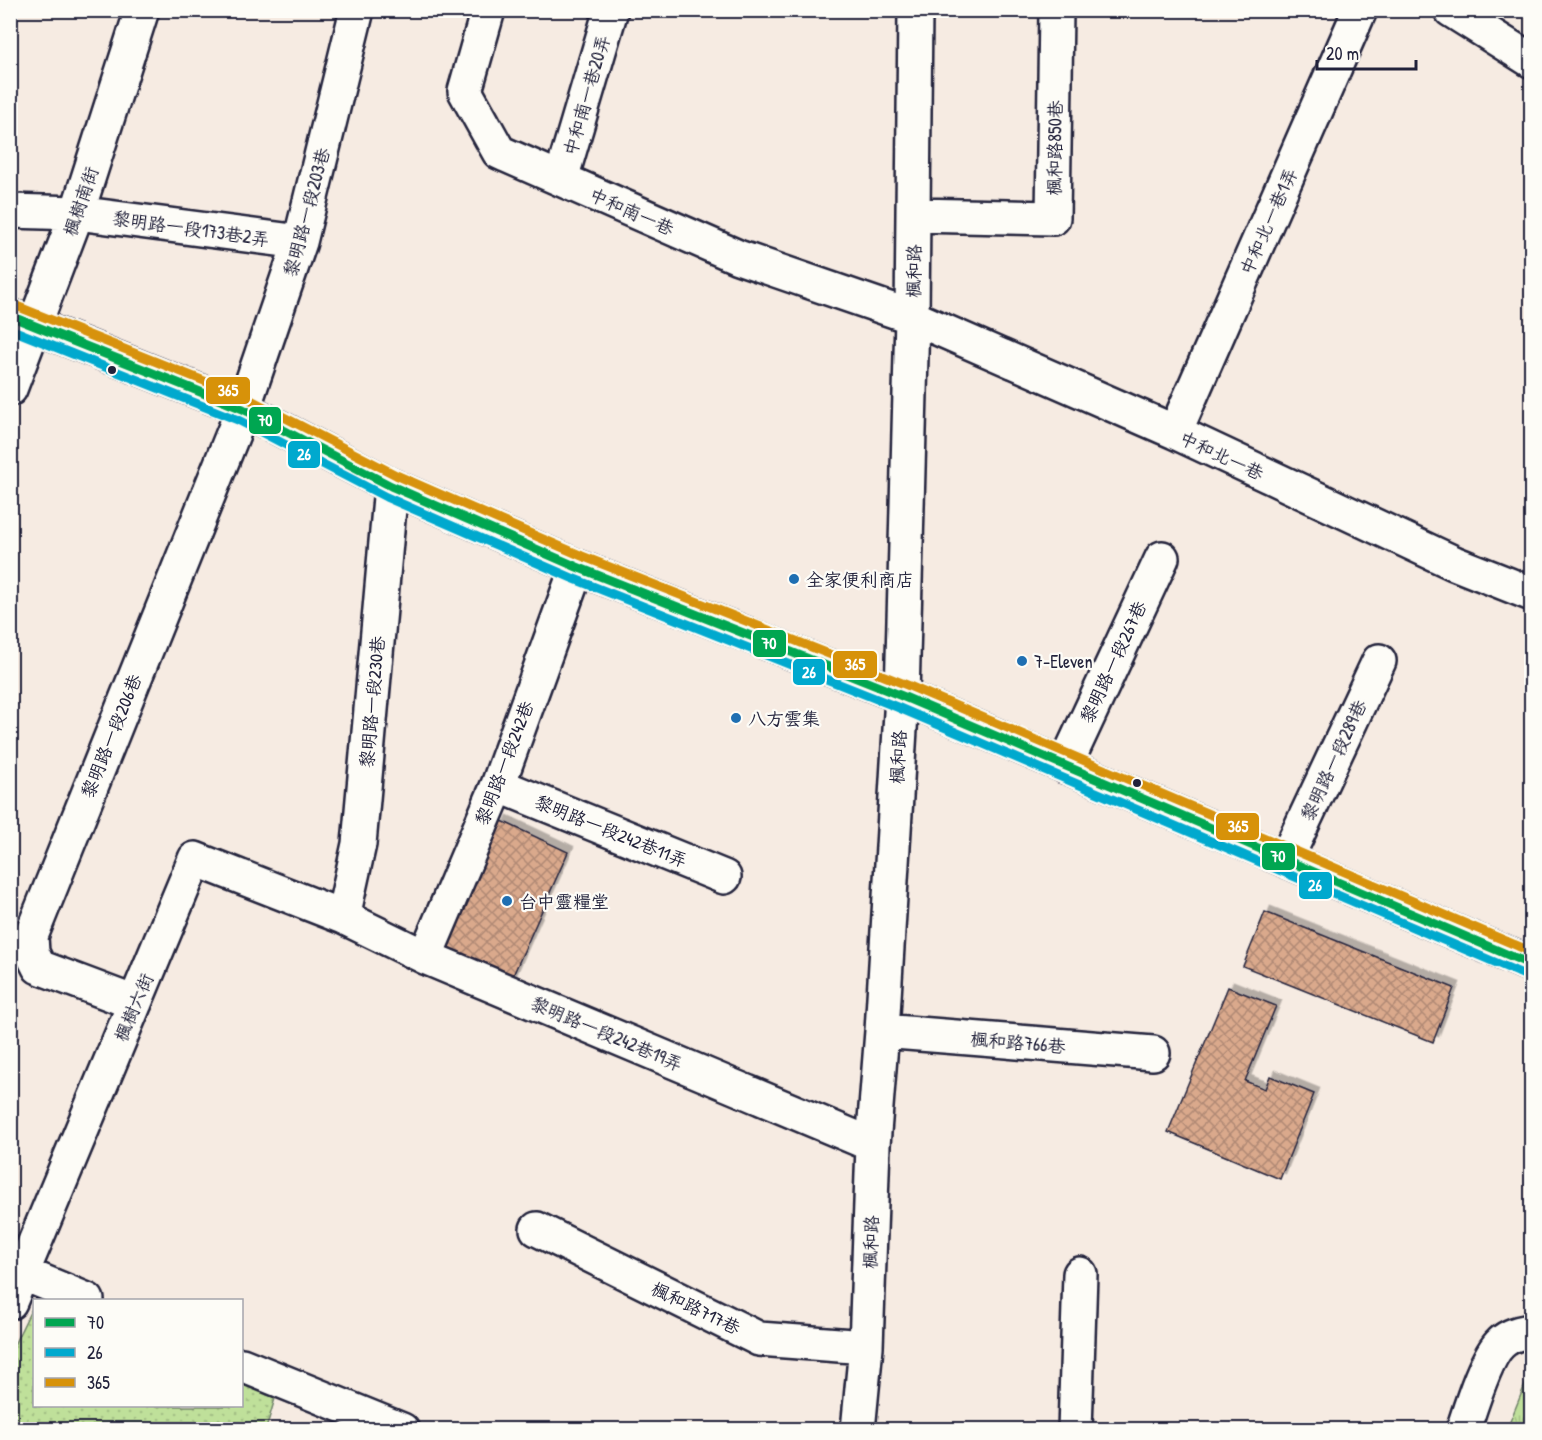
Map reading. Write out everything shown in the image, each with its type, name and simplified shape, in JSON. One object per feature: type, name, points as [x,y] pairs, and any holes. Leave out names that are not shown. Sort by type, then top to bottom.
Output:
[{"type":"main road","points":[[23,322],[243,410],[391,486],[577,567],[902,696],[1532,965]]},
{"type":"street","name":"楓樹南街","points":[[10,389],[23,322],[77,213],[142,10]]},
{"type":"street","name":"黎明路一段203巷","points":[[243,410],[300,242],[357,10]]},
{"type":"street","name":"中和南一巷","points":[[488,10],[465,92],[499,152],[738,257],[912,317]]},
{"type":"street","name":"中和南一巷20弄","points":[[561,179],[611,10]]},
{"type":"street","name":"楓和路","points":[[858,1430],[866,1347],[873,1145],[902,696],[914,214],[915,10]]},
{"type":"street","name":"楓和路850巷","points":[[914,214],[1053,218],[1056,10]]},
{"type":"street","name":"中和北一巷1弄","points":[[1175,432],[1360,10]]},
{"type":"street","points":[[1451,10],[1532,61]]},
{"type":"street","name":"黎明路一段173巷2弄","points":[[10,211],[77,213],[300,242]]},
{"type":"street","name":"中和北一巷","points":[[912,317],[1175,432],[1455,563],[1532,594]]},
{"type":"street","name":"黎明路一段206巷","points":[[135,1003],[39,967],[32,953],[31,936],[243,410]]},
{"type":"street","name":"黎明路一段230巷","points":[[343,917],[359,844],[391,486]]},
{"type":"street","name":"黎明路一段267巷","points":[[1065,766],[1162,558]]},
{"type":"street","name":"黎明路一段242巷","points":[[425,957],[498,785],[577,567]]},
{"type":"street","name":"黎明路一段289巷","points":[[1286,859],[1379,661]]},
{"type":"street","name":"黎明路一段242巷11弄","points":[[498,785],[724,877]]},
{"type":"street","name":"楓樹六街","points":[[15,1281],[195,859],[343,917]]},
{"type":"street","name":"黎明路一段242巷19弄","points":[[343,917],[425,957],[873,1145]]},
{"type":"street","name":"楓和路766巷","points":[[882,1031],[1153,1053]]},
{"type":"street","name":"楓和路717巷","points":[[537,1229],[759,1339],[866,1347]]},
{"type":"street","points":[[1075,1430],[1080,1274]]},
{"type":"street","points":[[15,1281],[83,1299]]},
{"type":"street","points":[[1463,1430],[1482,1373],[1500,1343],[1524,1331],[1532,1332]]},
{"type":"street","points":[[243,1365],[402,1430]]},
{"type":"green space","points":[[33,1306],[33,1407],[243,1407],[243,1370],[276,1395],[266,1429],[21,1429],[11,1426],[10,1353]]},
{"type":"green space","points":[[1531,1370],[1531,1429],[1507,1429]]},
{"type":"building","name":"台中靈糧堂","points":[[502,821],[568,852],[511,980],[445,950]]},
{"type":"building","points":[[1265,912],[1454,988],[1433,1042],[1243,966]]},
{"type":"building","points":[[1228,987],[1276,1006],[1245,1081],[1265,1089],[1270,1076],[1314,1094],[1280,1179],[1168,1132]]},
{"type":"transit line","name":"365","points":[[14,305],[247,398],[396,475],[582,556],[907,685],[1532,952]]},
{"type":"transit line","name":"70","points":[[10,316],[243,409],[391,486],[577,567],[902,696],[1532,965]]},
{"type":"transit line","name":"26","points":[[10,329],[238,420],[386,497],[572,578],[897,707],[1527,976]]},
{"type":"place","name":"全家便利商店","points":[[794,579]]},
{"type":"place","name":"7-Eleven","points":[[1022,661]]},
{"type":"place","name":"八方雲集","points":[[736,718]]},
{"type":"place","name":"台中靈糧堂","points":[[507,901]]}]
